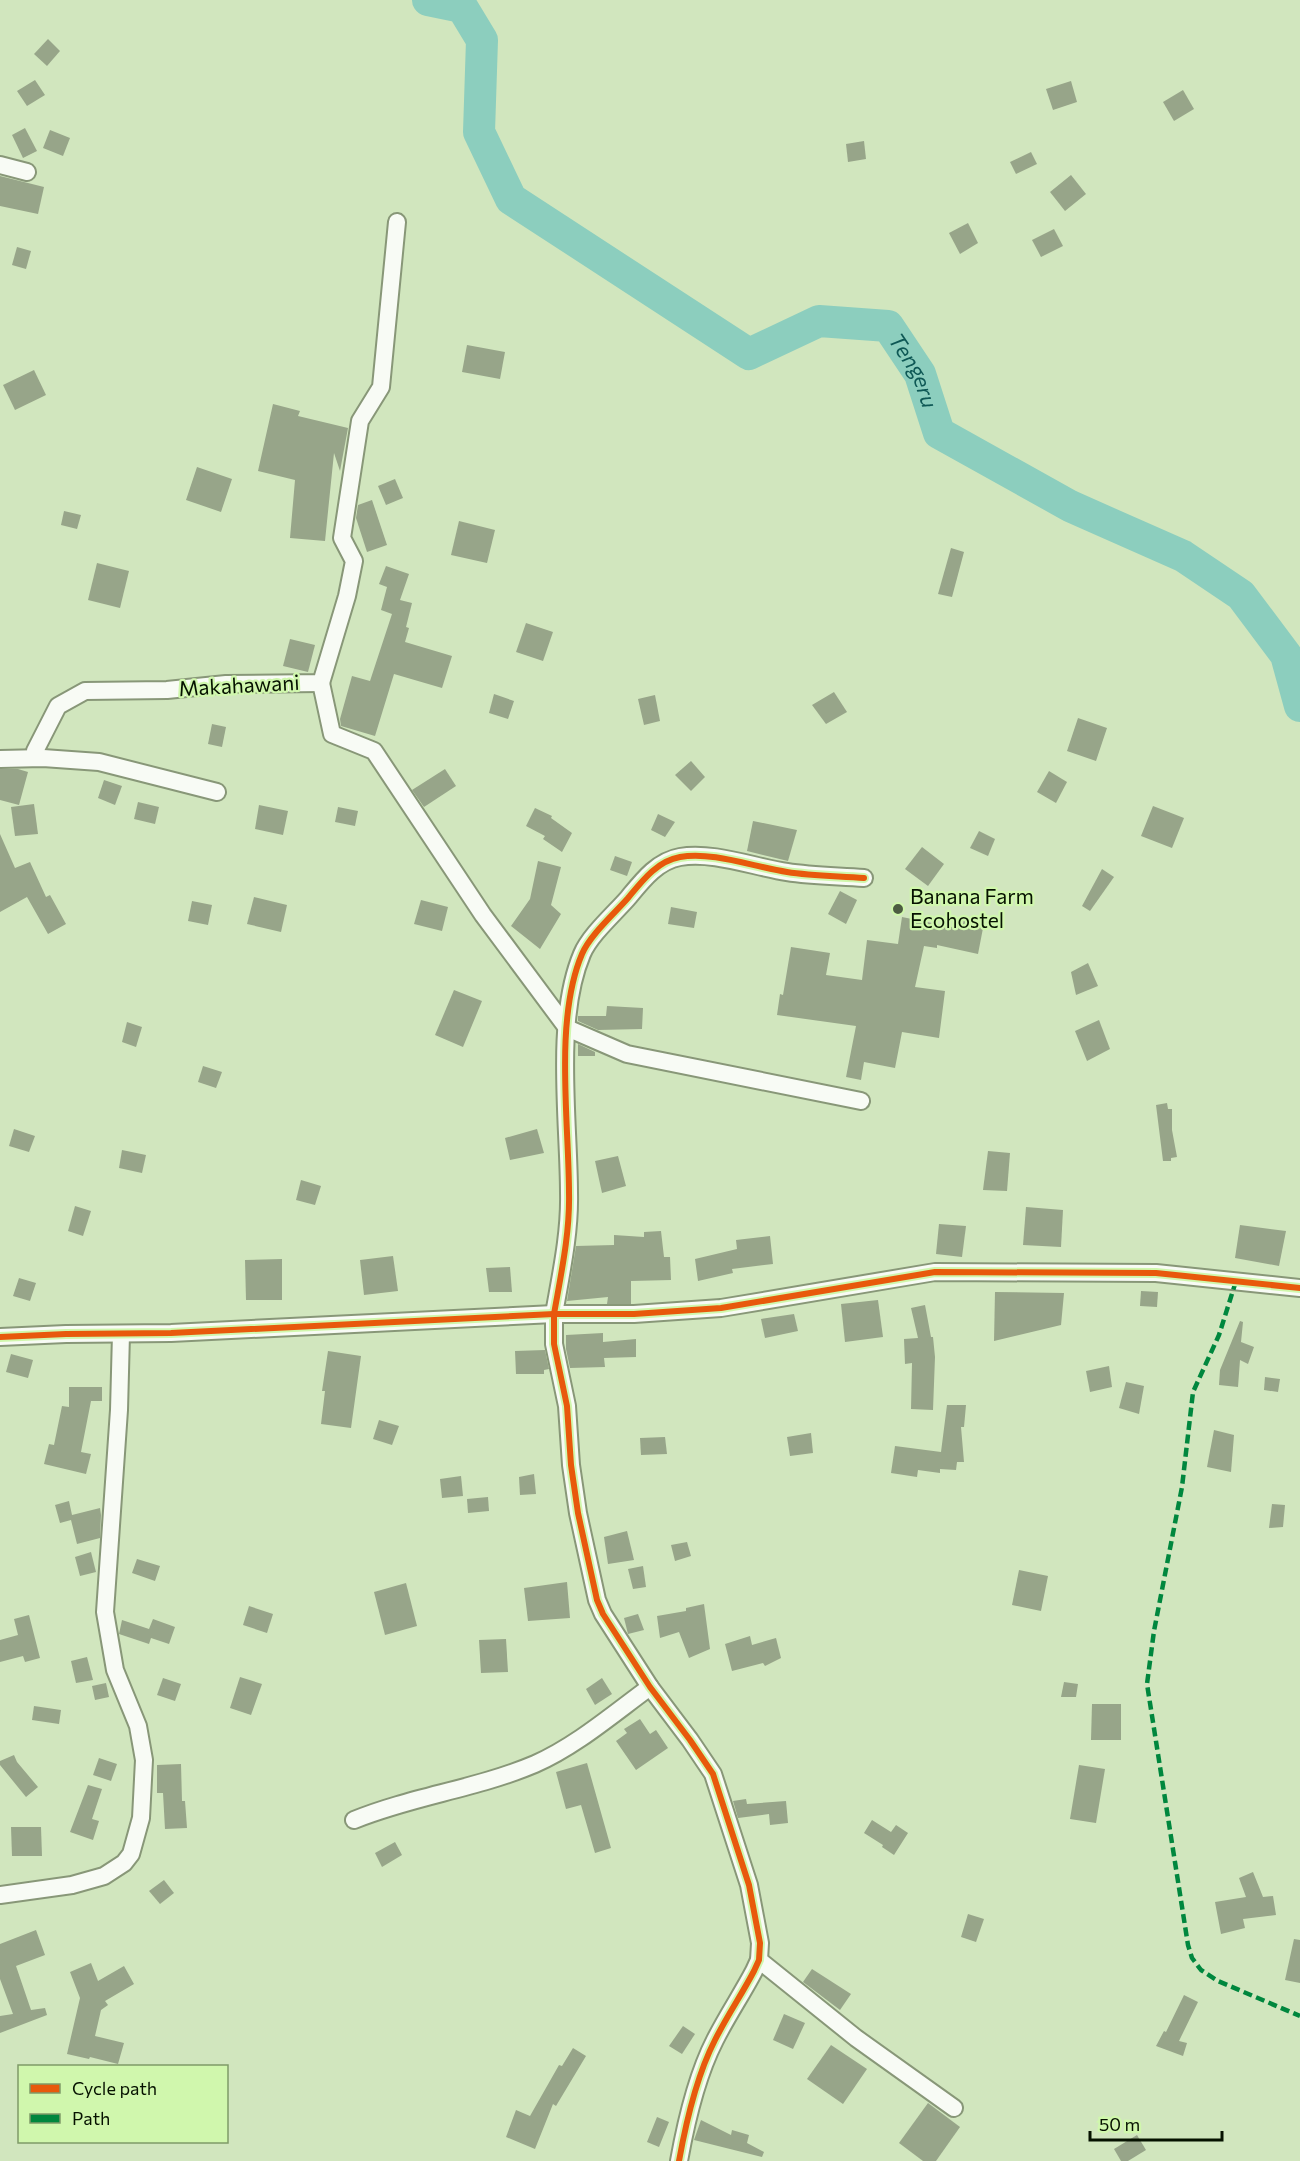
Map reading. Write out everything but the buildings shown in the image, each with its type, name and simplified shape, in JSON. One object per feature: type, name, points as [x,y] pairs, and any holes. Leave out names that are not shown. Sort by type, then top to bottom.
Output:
[{"type":"street","points":[[0,165],[27,172]]},
{"type":"street","name":"Makahawani","points":[[35,751],[58,706],[85,691],[167,690],[226,684],[321,683],[347,596],[354,561],[342,538],[360,421],[381,387],[397,222]]},
{"type":"street","points":[[321,683],[332,734],[374,752],[483,915],[567,1028],[627,1054],[861,1101]]},
{"type":"street","points":[[0,759],[43,758],[99,762],[217,792]]},
{"type":"street","points":[[679,2161],[695,2095],[711,2050],[759,1960],[760,1943],[749,1885],[713,1774],[650,1688],[603,1614],[594,1589],[578,1513],[571,1465],[567,1406],[554,1344],[554,1314],[569,1217],[566,1112],[567,1028],[574,978],[584,950],[647,875],[673,858],[699,854],[790,873],[864,879]]},
{"type":"street","points":[[0,1336],[121,1334],[554,1314],[634,1314],[721,1308],[935,1272],[1156,1274],[1300,1288]]},
{"type":"street","points":[[0,1895],[72,1885],[104,1876],[124,1863],[136,1843],[141,1818],[144,1760],[138,1726],[115,1670],[105,1612],[119,1410],[121,1334]]},
{"type":"street","points":[[354,1820],[391,1806],[458,1790],[536,1764],[565,1748],[650,1688]]},
{"type":"street","points":[[759,1960],[856,2038],[954,2108]]},
{"type":"waterway","name":"Tengeru","points":[[428,0],[462,7],[482,40],[479,132],[511,199],[749,354],[819,321],[888,326],[920,374],[939,433],[1070,506],[1183,556],[1241,595],[1286,655],[1300,706]]},
{"type":"marked path","points":[[1236,1281],[1219,1335],[1193,1392],[1182,1487],[1154,1631],[1147,1684],[1188,1945],[1192,1958],[1201,1970],[1218,1981],[1300,2016]]},
{"type":"cycle path","points":[[679,2161],[689,2115],[703,2068],[720,2031],[754,1971],[759,1960],[760,1943],[749,1885],[713,1774],[650,1687],[603,1614],[597,1600],[578,1513],[571,1465],[567,1406],[554,1344],[554,1314],[569,1208],[565,1072],[568,1009],[573,980],[582,954],[591,939],[657,867],[672,859],[706,856],[774,870],[864,878]]},
{"type":"cycle path","points":[[0,1337],[171,1333],[554,1314],[634,1314],[721,1308],[935,1272],[1156,1273],[1300,1288]]},
{"type":"place","name":"Banana Farm Ecohostel","points":[[898,909]]}]
